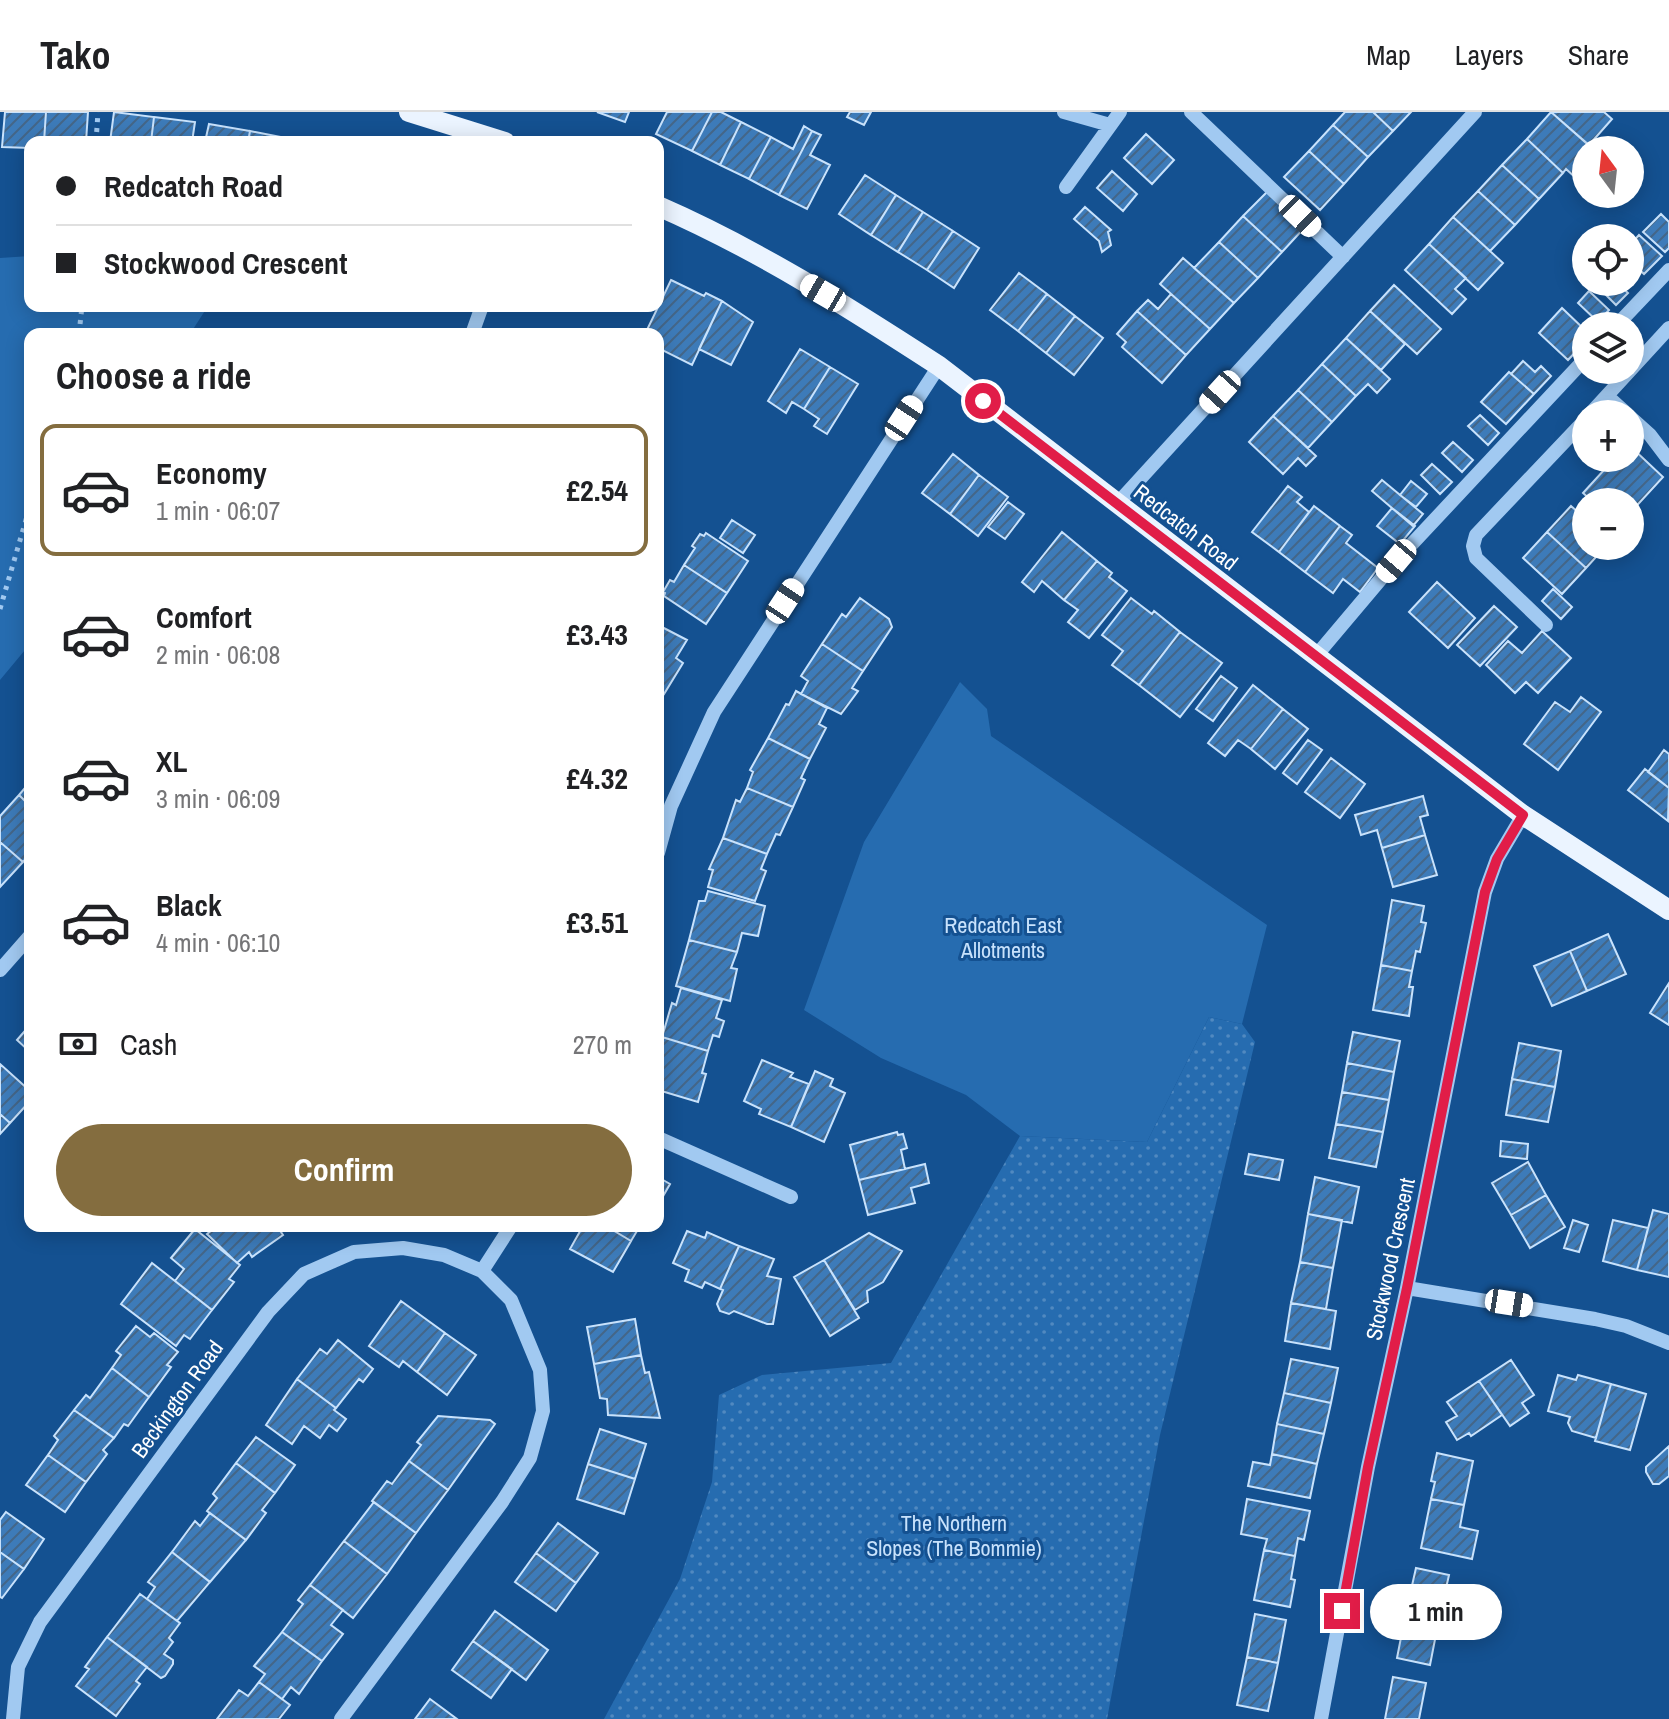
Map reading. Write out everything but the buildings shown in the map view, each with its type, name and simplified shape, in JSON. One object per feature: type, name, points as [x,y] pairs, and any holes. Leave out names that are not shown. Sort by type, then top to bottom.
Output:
[{"type":"main road","points":[[409,112],[456,119],[492,136]]},
{"type":"main road","name":"Redcatch Road","points":[[664,209],[747,248],[849,307],[939,366],[1523,815],[1669,910]]},
{"type":"street","points":[[1064,112],[1110,125]]},
{"type":"street","points":[[1066,187],[1120,112]]},
{"type":"street","points":[[1191,112],[1343,257]]},
{"type":"street","points":[[1117,504],[1475,112]]},
{"type":"street","points":[[1629,312],[1669,270]]},
{"type":"street","points":[[1603,400],[1669,328]]},
{"type":"street","points":[[664,831],[671,806],[714,712],[939,366]]},
{"type":"street","points":[[1315,657],[1396,561],[1572,373]]},
{"type":"street","points":[[1607,396],[1611,400]]},
{"type":"street","points":[[1644,430],[1669,460]]},
{"type":"street","points":[[1546,625],[1476,558],[1473,546],[1476,535],[1572,433]]},
{"type":"street","name":"Stockwood Crescent","points":[[1321,1719],[1368,1467],[1407,1288],[1485,892],[1497,859],[1523,815]]},
{"type":"street","points":[[0,970],[24,943]]},
{"type":"street","points":[[664,1141],[791,1197]]},
{"type":"street","points":[[482,1271],[507,1232]]},
{"type":"street","name":"Beckington Road","points":[[13,1719],[18,1667],[40,1622],[268,1312],[304,1274],[354,1252],[403,1248],[444,1255],[482,1271],[511,1300],[540,1370],[543,1411],[530,1458],[502,1502],[341,1719]]},
{"type":"street","points":[[1407,1288],[1595,1319],[1652,1334],[1669,1343]]},
{"type":"path","points":[[96,136],[98,112]]},
{"type":"path","points":[[0,609],[24,527]]},
{"type":"green space","points":[[24,256],[24,312],[204,312],[194,328],[24,328],[24,651],[0,680],[0,258]]},
{"type":"green space","name":"Redcatch East Allotments","points":[[960,682],[987,709],[991,736],[1267,925],[1242,1024],[1209,1017],[1147,1142],[1020,1136],[966,1095],[881,1058],[804,1010],[864,842]]},
{"type":"green space","name":"The Northern Slopes (The Bommie)","points":[[1209,1017],[1242,1024],[1255,1042],[1160,1435],[1107,1719],[604,1719],[680,1579],[712,1482],[719,1395],[762,1375],[891,1363],[1020,1136],[1147,1142]]},
{"type":"route","points":[[983,401],[1523,815],[1497,859],[1485,892],[1407,1288],[1368,1467],[1342,1611]]}]
